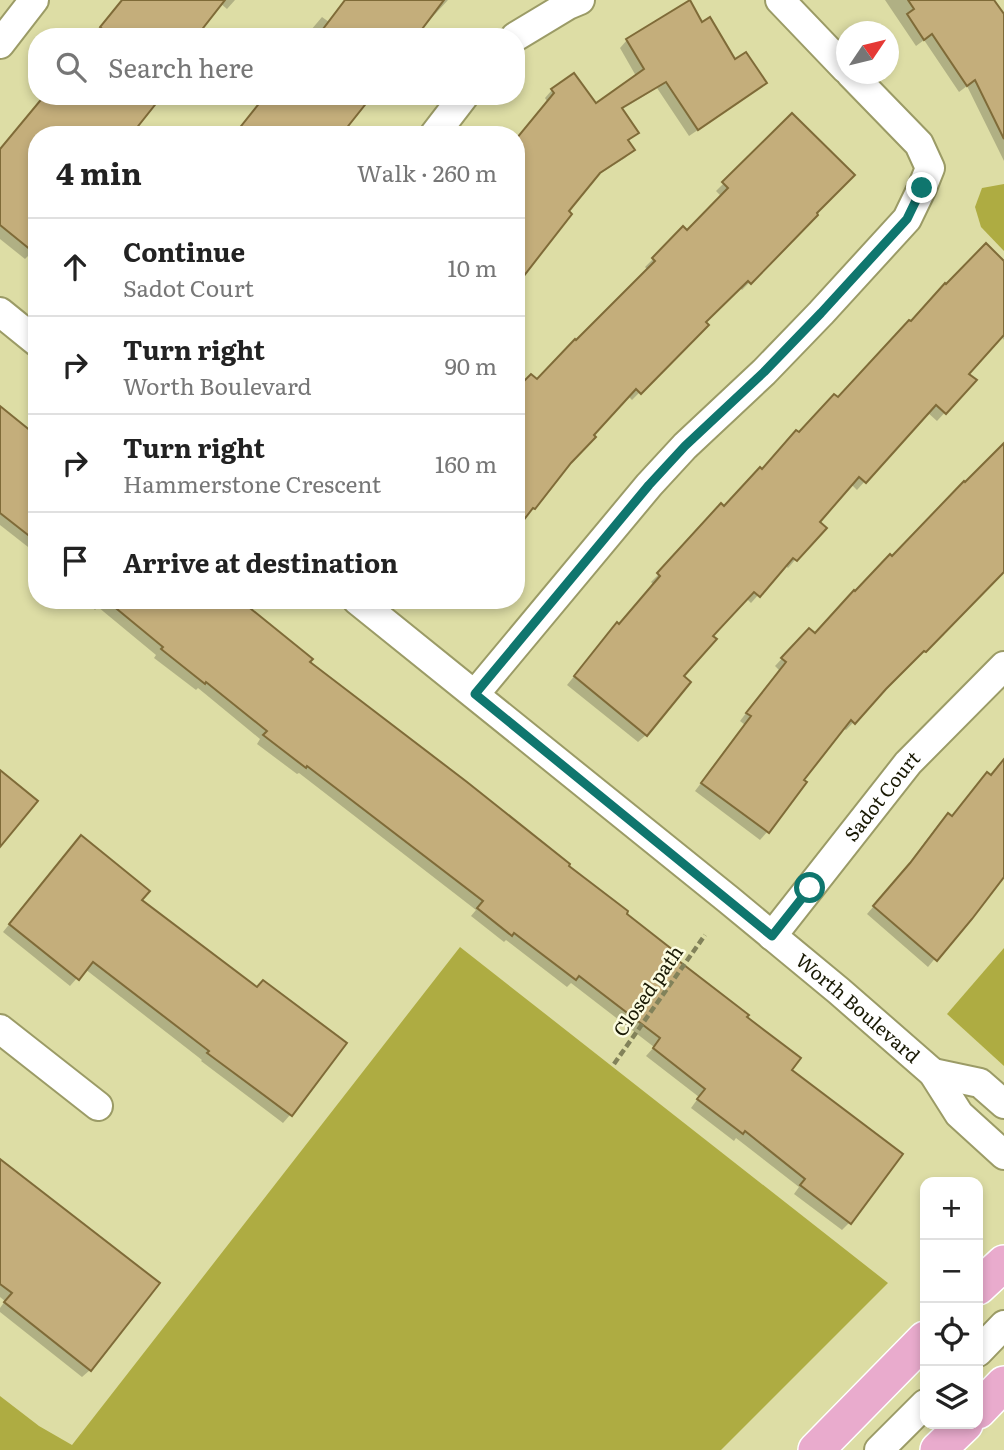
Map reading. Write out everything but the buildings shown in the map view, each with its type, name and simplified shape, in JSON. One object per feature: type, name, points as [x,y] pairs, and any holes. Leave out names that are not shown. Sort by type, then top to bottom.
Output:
[{"type":"main road","points":[[983,1282],[1004,1263]]},
{"type":"main road","points":[[816,1450],[920,1344]]},
{"type":"main road","points":[[983,1405],[1004,1384]]},
{"type":"main road","points":[[938,1450],[960,1429]]},
{"type":"street","points":[[0,44],[34,0]]},
{"type":"street","points":[[525,31],[580,0]]},
{"type":"street","points":[[780,0],[836,59]]},
{"type":"street","points":[[475,694],[649,485],[685,446],[764,372],[907,219],[930,168],[919,144],[861,84]]},
{"type":"street","points":[[441,126],[457,105]]},
{"type":"street","points":[[0,312],[28,335]]},
{"type":"street","name":"Worth Boulevard","points":[[368,609],[772,936],[933,1073],[959,1114],[1004,1155]]},
{"type":"street","name":"Sadot Court","points":[[772,936],[908,763],[1004,666]]},
{"type":"street","points":[[0,1029],[98,1106]]},
{"type":"street","name":"Worth Boulevard","points":[[933,1073],[980,1083],[1004,1104]]},
{"type":"street","points":[[983,1347],[1004,1325]]},
{"type":"street","points":[[879,1450],[920,1409]]},
{"type":"path","name":"Closed path","points":[[614,1064],[705,935]]},
{"type":"shaded area","points":[[1004,184],[1004,251],[981,227],[975,207],[982,188]]},
{"type":"shaded area","points":[[460,947],[888,1283],[721,1450],[0,1450],[0,1396],[39,1426],[72,1445]]},
{"type":"shaded area","points":[[1004,948],[1004,1066],[947,1014]]},
{"type":"route","points":[[810,888],[772,936],[475,694],[649,485],[685,446],[764,372],[907,219],[922,188]]}]
